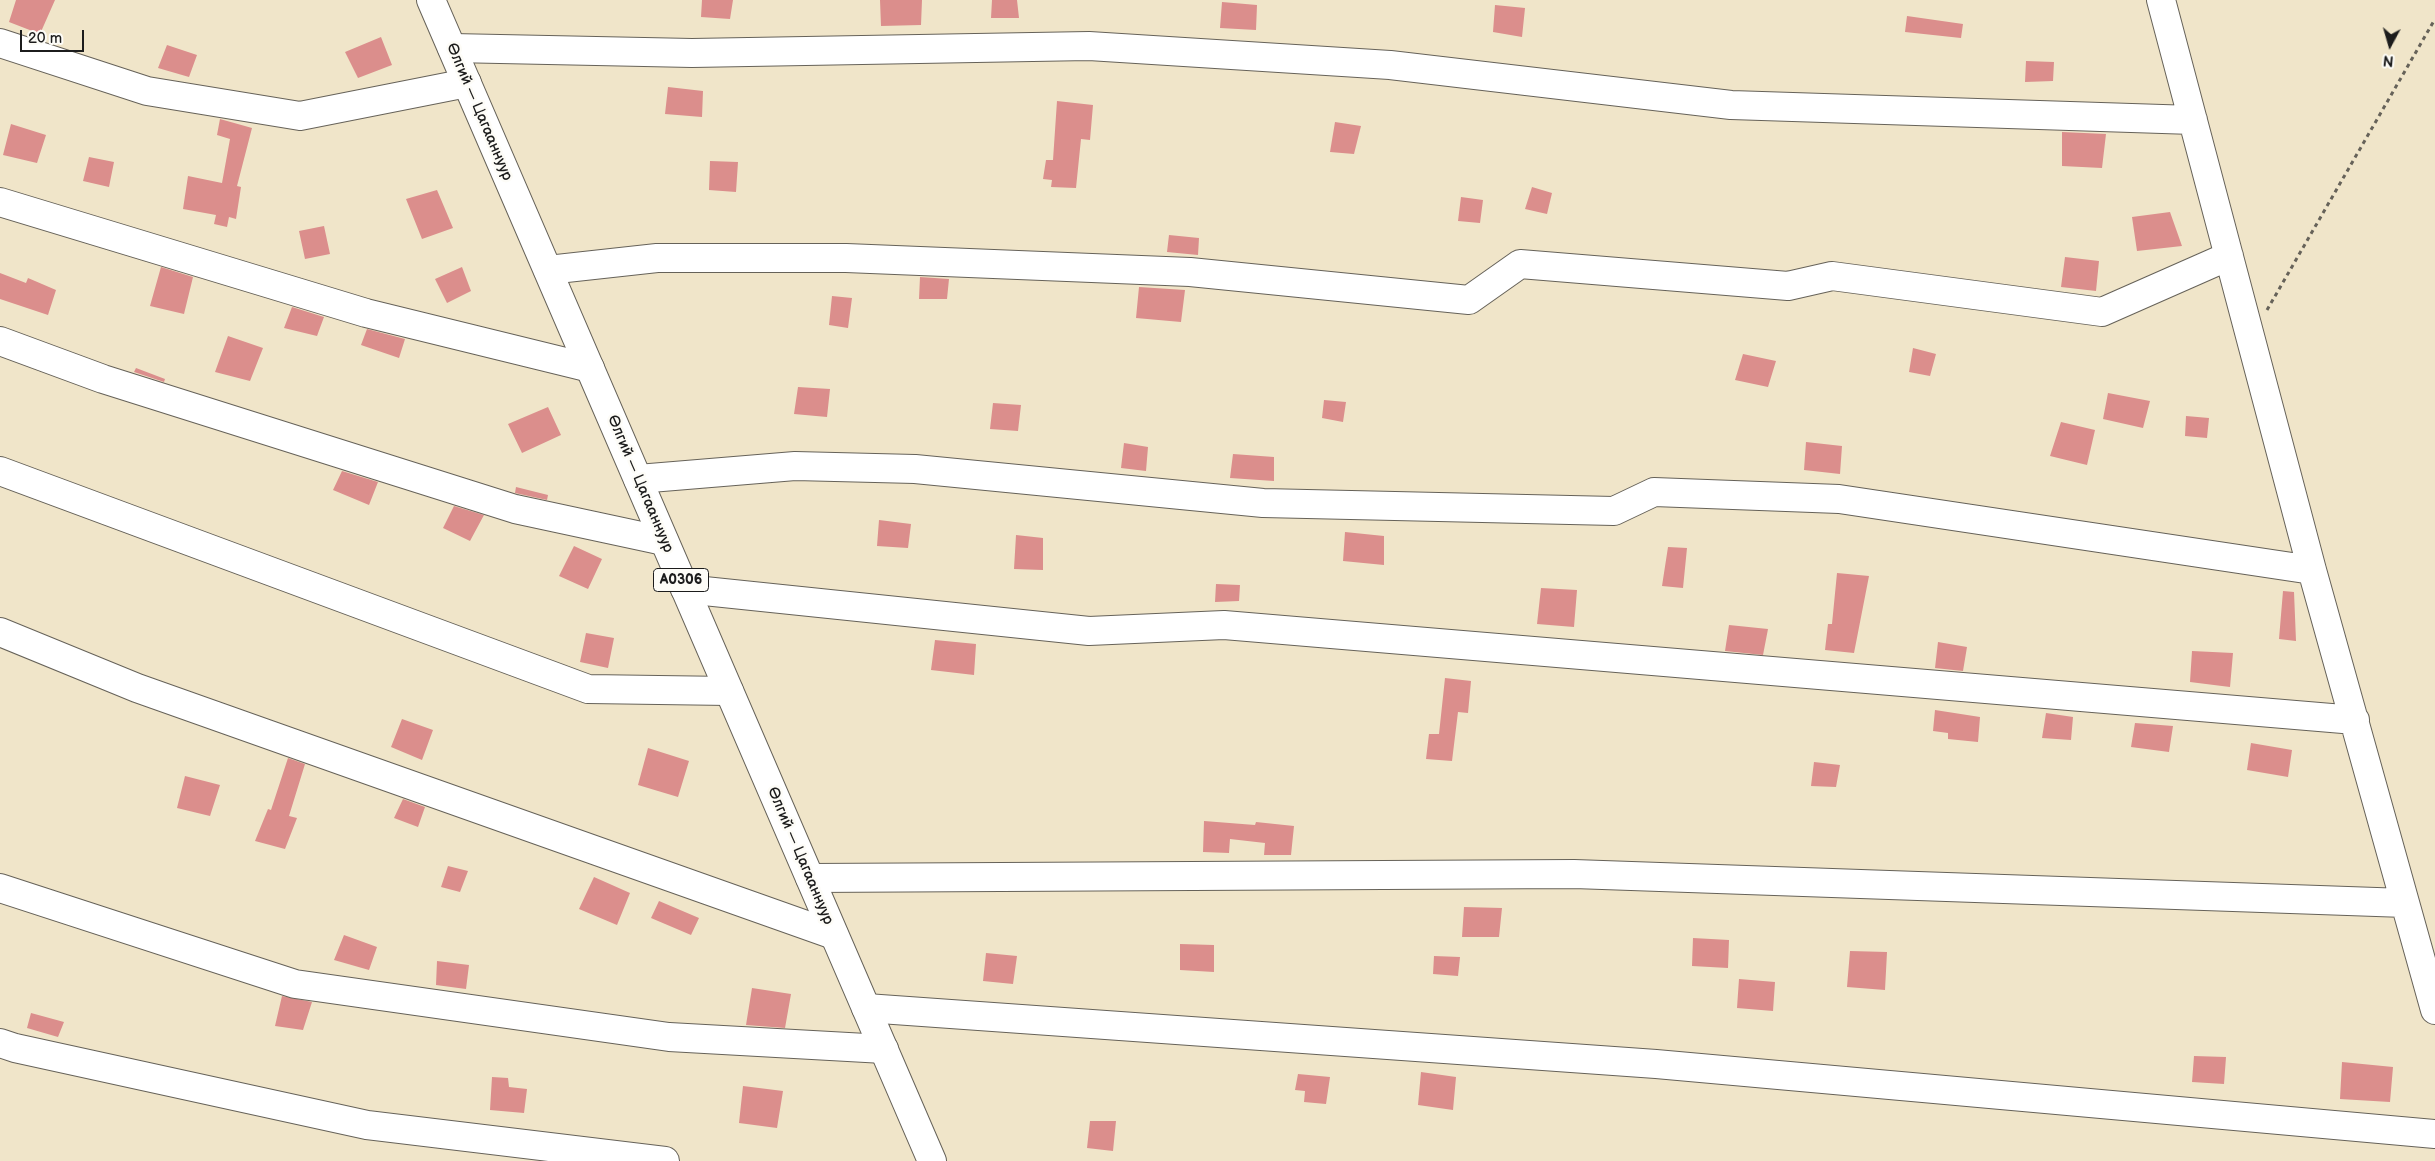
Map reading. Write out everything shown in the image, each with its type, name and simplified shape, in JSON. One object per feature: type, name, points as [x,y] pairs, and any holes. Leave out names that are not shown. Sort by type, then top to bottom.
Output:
[{"type":"main road","name":"Өлгий — Цагааннуур","points":[[431,0],[932,1161]]},
{"type":"main road","points":[[2161,0],[2312,570],[2435,1010]]},
{"type":"main road","points":[[0,43],[147,91],[300,116],[466,83]]},
{"type":"main road","points":[[452,48],[692,53],[1089,46],[1390,65],[1731,105],[2193,120]]},
{"type":"main road","points":[[0,202],[366,313],[590,368]]},
{"type":"main road","points":[[548,270],[657,258],[846,258],[1190,272],[1469,300],[1520,264],[1788,286],[1832,276],[2102,312],[2229,256]]},
{"type":"main road","points":[[0,341],[103,379],[515,509],[664,541]]},
{"type":"main road","points":[[638,479],[795,466],[915,469],[1263,503],[1604,511],[1614,511],[1654,492],[1839,499],[2312,570]]},
{"type":"main road","points":[[0,471],[588,688],[729,691]]},
{"type":"main road","points":[[685,588],[1089,631],[1224,625],[2355,720]]},
{"type":"main road","points":[[0,632],[137,688],[834,935]]},
{"type":"main road","points":[[810,878],[1574,874],[2404,903]]},
{"type":"main road","points":[[0,888],[295,984],[668,1037],[884,1049]]},
{"type":"main road","points":[[866,1008],[1656,1064],[2435,1134]]},
{"type":"main road","points":[[0,1043],[15,1048],[366,1125],[665,1161]]},
{"type":"path","points":[[2251,338],[2435,19]]},
{"type":"building","points":[[16,0],[55,0],[40,34],[9,22]]},
{"type":"building","points":[[702,0],[733,0],[730,19],[701,17]]},
{"type":"building","points":[[880,0],[922,0],[921,25],[881,26]]},
{"type":"building","points":[[992,0],[1017,0],[1019,18],[991,18]]},
{"type":"building","points":[[1222,2],[1257,5],[1256,30],[1220,28]]},
{"type":"building","points":[[1495,5],[1525,8],[1522,37],[1493,32]]},
{"type":"building","points":[[1907,16],[1963,24],[1961,38],[1905,32]]},
{"type":"building","points":[[381,37],[392,65],[358,78],[345,52]]},
{"type":"building","points":[[167,45],[197,55],[189,77],[158,68]]},
{"type":"building","points":[[2026,61],[2054,62],[2053,81],[2025,82]]},
{"type":"building","points":[[668,87],[703,91],[702,117],[665,114]]},
{"type":"building","points":[[1057,101],[1093,105],[1090,140],[1081,139],[1076,188],[1051,187],[1052,180],[1043,179],[1046,160],[1053,160]]},
{"type":"building","points":[[220,119],[252,128],[237,186],[241,187],[236,219],[229,217],[227,227],[214,224],[216,215],[183,209],[188,176],[222,183],[230,139],[217,135]]},
{"type":"building","points":[[1335,122],[1361,126],[1354,154],[1330,152]]},
{"type":"building","points":[[11,124],[46,135],[37,163],[3,155]]},
{"type":"building","points":[[2062,132],[2106,134],[2102,168],[2062,166]]},
{"type":"building","points":[[89,157],[114,162],[109,187],[83,181]]},
{"type":"building","points":[[710,161],[738,162],[736,192],[709,190]]},
{"type":"building","points":[[1532,187],[1552,193],[1547,214],[1525,209]]},
{"type":"building","points":[[437,190],[453,228],[422,239],[406,199]]},
{"type":"building","points":[[1461,197],[1483,200],[1480,223],[1458,221]]},
{"type":"building","points":[[2170,212],[2182,246],[2137,251],[2132,217]]},
{"type":"building","points":[[324,226],[330,254],[305,259],[299,231]]},
{"type":"building","points":[[1169,235],[1199,238],[1198,255],[1167,252]]},
{"type":"building","points":[[2065,257],[2099,261],[2096,291],[2061,287]]},
{"type":"building","points":[[161,267],[193,277],[184,314],[150,306]]},
{"type":"building","points":[[462,267],[471,291],[447,303],[435,279]]},
{"type":"building","points":[[0,273],[26,283],[28,278],[56,290],[48,315],[0,299]]},
{"type":"building","points":[[920,277],[949,279],[947,299],[919,299]]},
{"type":"building","points":[[1139,287],[1185,290],[1181,322],[1136,318]]},
{"type":"building","points":[[832,296],[852,298],[848,328],[829,325]]},
{"type":"building","points":[[292,307],[324,317],[317,336],[284,328]]},
{"type":"building","points":[[367,329],[405,339],[399,358],[361,345]]},
{"type":"building","points":[[228,336],[263,348],[250,381],[215,372]]},
{"type":"building","points":[[1913,348],[1936,354],[1930,376],[1909,372]]},
{"type":"building","points":[[1743,354],[1776,361],[1768,387],[1735,380]]},
{"type":"building","points":[[136,368],[165,379],[164,382],[134,372]]},
{"type":"building","points":[[798,387],[830,389],[827,417],[794,414]]},
{"type":"building","points":[[2108,393],[2150,401],[2143,428],[2103,419]]},
{"type":"building","points":[[1324,400],[1346,402],[1343,422],[1322,418]]},
{"type":"building","points":[[993,403],[1021,405],[1018,431],[990,429]]},
{"type":"building","points":[[548,407],[561,435],[522,453],[508,424]]},
{"type":"building","points":[[2186,416],[2209,418],[2207,438],[2185,436]]},
{"type":"building","points":[[2061,422],[2095,430],[2087,465],[2050,456]]},
{"type":"building","points":[[1806,442],[1842,446],[1840,474],[1804,470]]},
{"type":"building","points":[[1124,443],[1148,447],[1146,471],[1121,468]]},
{"type":"building","points":[[1233,454],[1274,457],[1274,481],[1230,478]]},
{"type":"building","points":[[342,471],[378,482],[369,505],[333,490]]},
{"type":"building","points":[[516,487],[548,495],[547,500],[515,493]]},
{"type":"building","points":[[454,506],[484,515],[470,541],[443,528]]},
{"type":"building","points":[[879,520],[911,524],[908,548],[877,546]]},
{"type":"building","points":[[1345,532],[1384,536],[1384,565],[1343,561]]},
{"type":"building","points":[[1016,535],[1043,538],[1043,570],[1014,569]]},
{"type":"building","points":[[574,546],[602,559],[588,589],[559,576]]},
{"type":"building","points":[[1668,547],[1687,548],[1683,588],[1662,586]]},
{"type":"building","points":[[1837,573],[1869,576],[1854,653],[1825,650],[1828,624],[1832,624]]},
{"type":"building","points":[[1216,584],[1240,585],[1239,601],[1215,602]]},
{"type":"building","points":[[1541,588],[1577,590],[1574,627],[1537,624]]},
{"type":"building","points":[[2283,591],[2294,592],[2296,641],[2279,639]]},
{"type":"building","points":[[1729,625],[1768,629],[1763,655],[1725,651]]},
{"type":"building","points":[[586,633],[614,638],[608,668],[580,662]]},
{"type":"building","points":[[935,640],[976,644],[974,675],[931,670]]},
{"type":"building","points":[[1938,642],[1967,647],[1963,671],[1935,668]]},
{"type":"building","points":[[2192,651],[2233,653],[2230,687],[2190,682]]},
{"type":"building","points":[[1445,678],[1471,681],[1468,713],[1458,712],[1452,761],[1426,759],[1429,734],[1439,734]]},
{"type":"building","points":[[1935,710],[1980,717],[1978,742],[1948,739],[1948,733],[1933,731]]},
{"type":"building","points":[[2046,713],[2073,717],[2071,740],[2042,738]]},
{"type":"building","points":[[402,719],[433,730],[422,760],[391,747]]},
{"type":"building","points":[[2135,723],[2173,726],[2169,752],[2131,747]]},
{"type":"building","points":[[2251,743],[2292,750],[2288,777],[2247,770]]},
{"type":"building","points":[[648,748],[689,761],[678,797],[638,785]]},
{"type":"building","points":[[288,758],[305,764],[289,816],[297,818],[285,849],[255,841],[268,809],[271,810]]},
{"type":"building","points":[[1814,762],[1840,765],[1836,787],[1811,786]]},
{"type":"building","points":[[185,776],[220,785],[210,816],[177,808]]},
{"type":"building","points":[[403,799],[425,807],[418,827],[394,818]]},
{"type":"building","points":[[1204,821],[1255,825],[1256,822],[1294,826],[1291,855],[1264,855],[1265,843],[1230,839],[1229,853],[1203,852]]},
{"type":"building","points":[[448,866],[468,871],[460,892],[441,887]]},
{"type":"building","points":[[594,877],[630,893],[617,925],[579,909]]},
{"type":"building","points":[[659,901],[699,918],[691,935],[651,918]]},
{"type":"building","points":[[1464,907],[1502,908],[1499,937],[1462,937]]},
{"type":"building","points":[[344,935],[377,947],[369,970],[334,960]]},
{"type":"building","points":[[1693,938],[1729,940],[1728,968],[1692,966]]},
{"type":"building","points":[[1180,944],[1214,945],[1214,972],[1180,970]]},
{"type":"building","points":[[1850,951],[1887,952],[1885,990],[1847,987]]},
{"type":"building","points":[[986,953],[1017,956],[1013,984],[983,981]]},
{"type":"building","points":[[1434,956],[1460,957],[1458,976],[1433,974]]},
{"type":"building","points":[[437,961],[469,965],[466,989],[436,985]]},
{"type":"building","points":[[1739,979],[1775,982],[1773,1011],[1737,1008]]},
{"type":"building","points":[[752,988],[791,994],[785,1028],[746,1025]]},
{"type":"building","points":[[282,996],[312,1002],[303,1030],[275,1026]]},
{"type":"building","points":[[31,1013],[64,1022],[58,1037],[27,1028]]},
{"type":"building","points":[[2194,1056],[2226,1057],[2224,1084],[2192,1082]]},
{"type":"building","points":[[2342,1062],[2393,1067],[2390,1102],[2340,1099]]},
{"type":"building","points":[[1421,1072],[1456,1077],[1453,1110],[1418,1105]]},
{"type":"building","points":[[1298,1074],[1330,1077],[1326,1104],[1304,1102],[1305,1091],[1295,1090]]},
{"type":"building","points":[[492,1077],[508,1078],[509,1087],[527,1089],[524,1113],[490,1110]]},
{"type":"building","points":[[743,1086],[783,1091],[777,1128],[739,1123]]},
{"type":"building","points":[[1090,1121],[1116,1121],[1113,1151],[1087,1148]]}]
